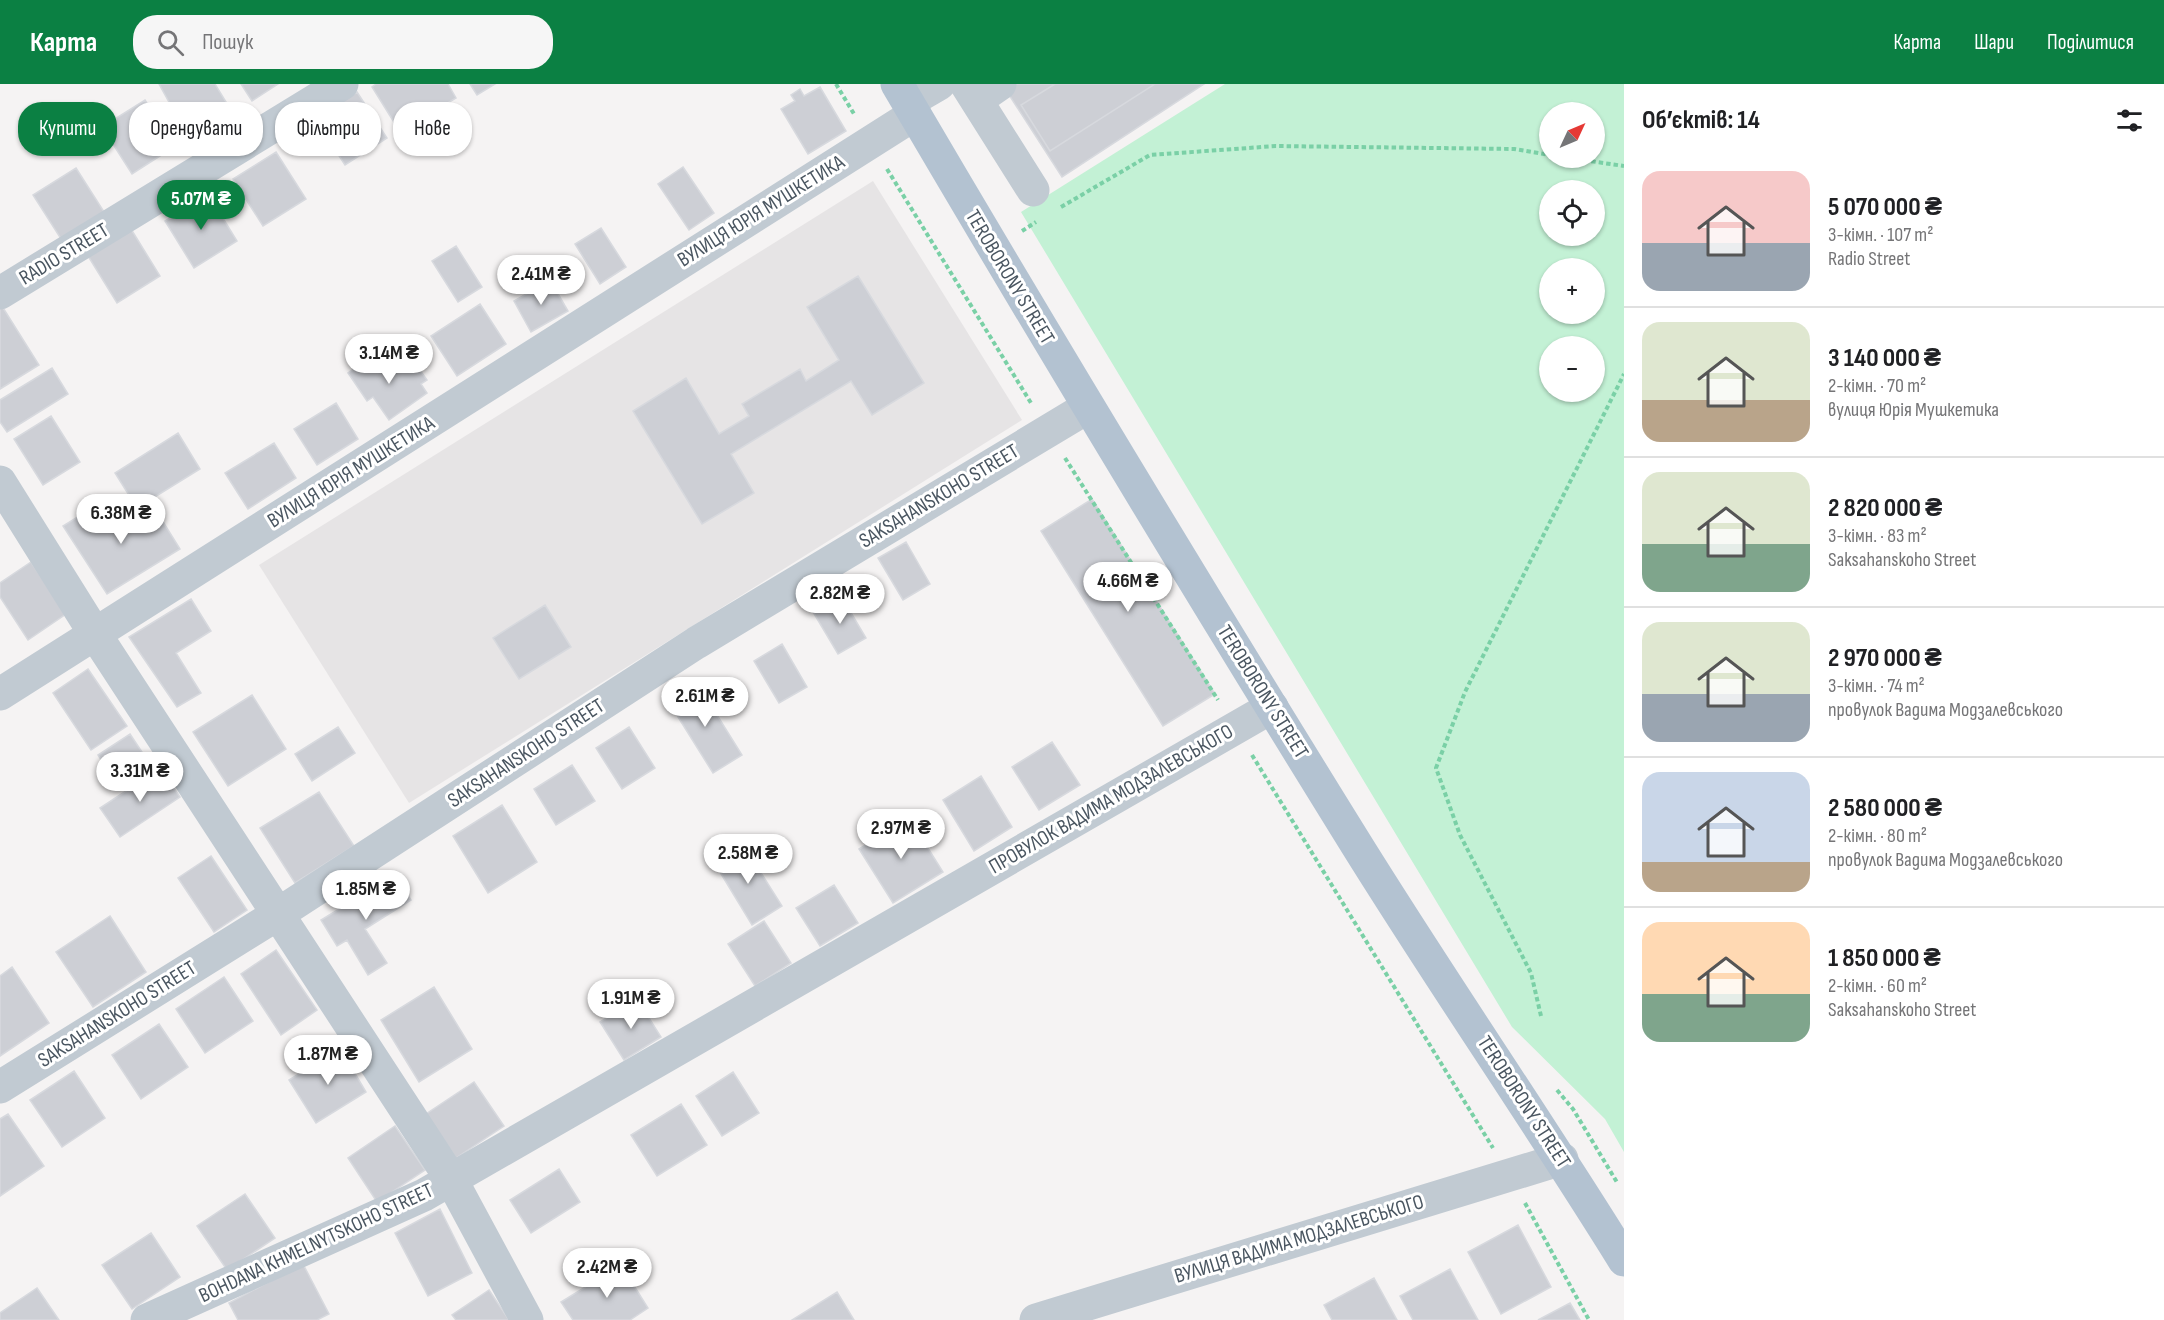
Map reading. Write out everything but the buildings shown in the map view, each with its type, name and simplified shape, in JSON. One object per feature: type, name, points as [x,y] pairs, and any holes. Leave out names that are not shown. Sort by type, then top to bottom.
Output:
[{"type":"main road","name":"TEROBORONY STREET","points":[[907,100],[1088,407],[1355,842],[1562,1159],[1624,1260]]},
{"type":"street","name":"RADIO STREET","points":[[0,293],[342,84]]},
{"type":"street","name":"ВУЛИЦЯ ЮРІЯ МУШКЕТИКА","points":[[0,694],[95,634],[907,100],[939,84]]},
{"type":"street","points":[[981,89],[1033,190]]},
{"type":"street","name":"SAKSAHANSKOHO STREET","points":[[0,1087],[278,914],[696,643],[1088,407]]},
{"type":"street","name":"BOHDANA KHMELNYTSKOHO STREET","points":[[0,482],[95,634],[451,1179],[527,1320]]},
{"type":"street","name":"ПРОВУЛОК ВАДИМА МОДЗАЛЕВСЬКОГО","points":[[451,1179],[1272,707]]},
{"type":"street","name":"ВУЛИЦЯ ВАДИМА МОДЗАЛЕВСЬКОГО","points":[[1036,1320],[1562,1159]]},
{"type":"street","name":"BOHDANA KHMELNYTSKOHO STREET","points":[[147,1320],[424,1195],[451,1179]]},
{"type":"path","points":[[1033,190],[1052,212],[1150,155],[1276,146],[1514,149],[1539,153]]},
{"type":"path","points":[[1605,163],[1624,166]]},
{"type":"path","points":[[1541,1016],[1531,973],[1460,835],[1436,768],[1465,692],[1624,374]]},
{"type":"shaded area","points":[[873,181],[1022,420],[409,803],[259,565]]},
{"type":"green space","points":[[1225,84],[1624,84],[1624,1152],[1605,1119],[1512,1027],[1021,212]]}]
